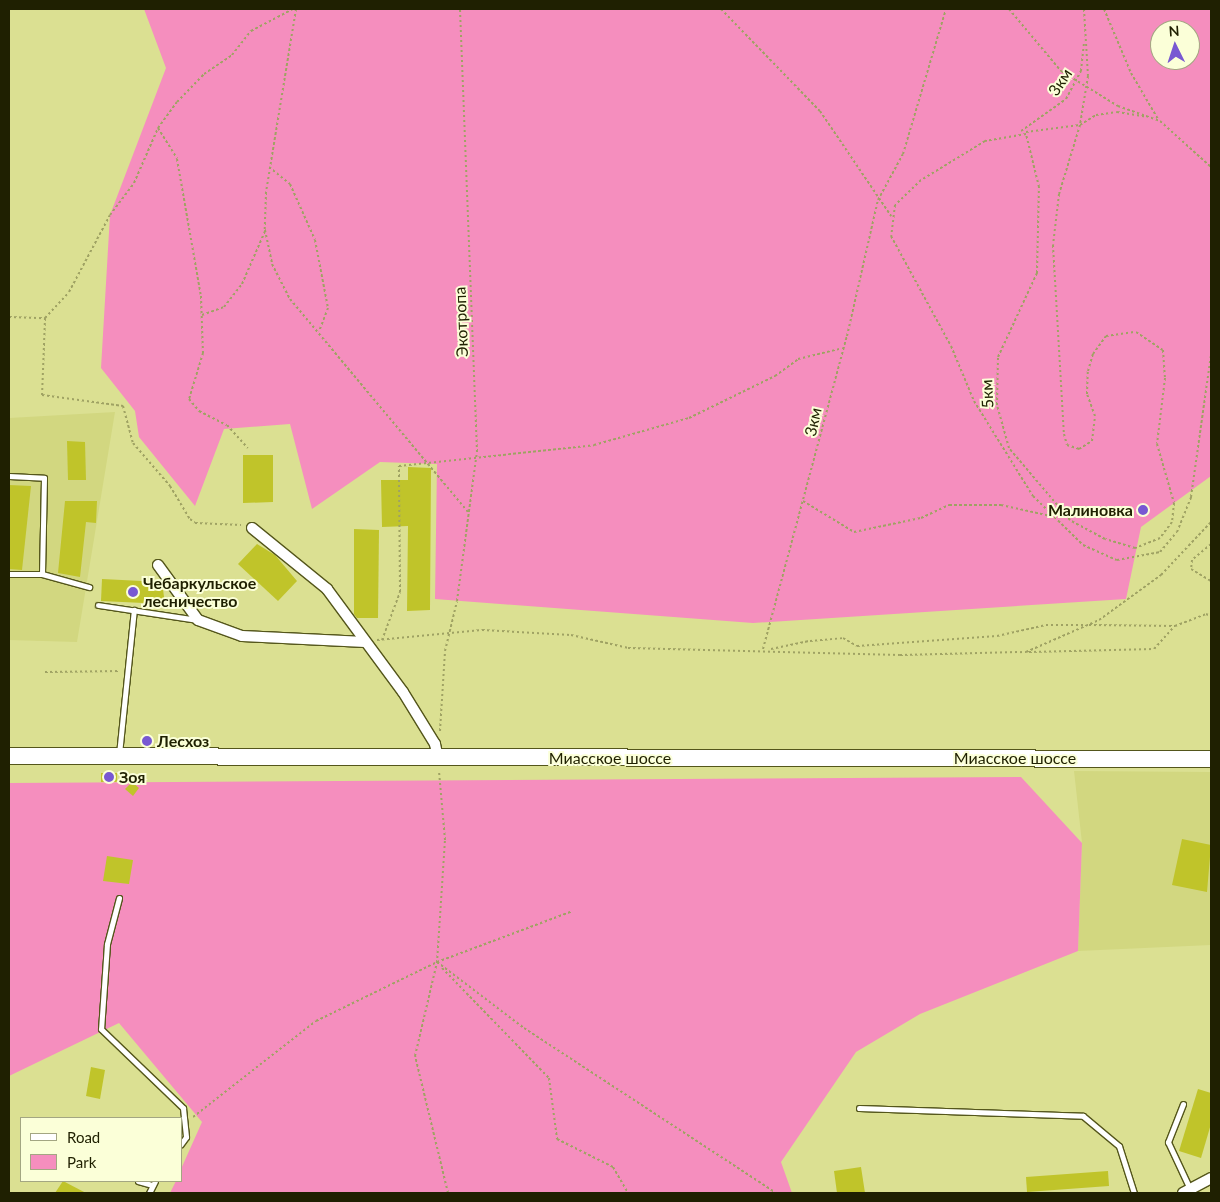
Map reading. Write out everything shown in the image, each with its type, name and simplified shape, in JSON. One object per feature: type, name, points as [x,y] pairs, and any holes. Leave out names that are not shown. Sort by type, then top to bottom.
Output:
[{"type":"main road","name":"Миасское шоссе","points":[[9,756],[119,757],[436,751],[1211,759]]},
{"type":"street","points":[[252,528],[326,589],[376,656],[436,751]]},
{"type":"street","points":[[158,565],[198,620],[242,636],[365,642]]},
{"type":"street","points":[[1187,1191],[1211,1178]]},
{"type":"lane","points":[[9,476],[44,478],[42,574]]},
{"type":"lane","points":[[9,574],[42,574],[89,587]]},
{"type":"lane","points":[[98,605],[198,620]]},
{"type":"lane","points":[[119,757],[134,610]]},
{"type":"lane","points":[[119,898],[107,944],[101,1029],[164,1086],[183,1108],[186,1137],[182,1143]]},
{"type":"lane","points":[[1183,1104],[1168,1142],[1187,1191]]},
{"type":"lane","points":[[860,1108],[1083,1116],[1119,1146],[1134,1193]]},
{"type":"lane","points":[[149,1193],[154,1183]]},
{"type":"path","points":[[252,528],[195,523],[133,443],[123,406],[42,395],[45,318],[70,292],[110,215],[134,184],[158,128],[185,93],[232,55],[251,31],[294,9]]},
{"type":"path","points":[[294,9],[269,167],[265,230],[272,264],[290,299],[469,513]]},
{"type":"path","name":"Экотропа","points":[[448,1193],[416,1056],[437,962],[445,840],[436,751],[450,632],[476,460],[460,9]]},
{"type":"path","points":[[721,9],[820,111],[878,200],[891,216]]},
{"type":"path","name":"3км","points":[[763,649],[762,646],[843,348],[878,200],[903,154],[918,112],[938,32],[946,9]]},
{"type":"path","points":[[1009,9],[1061,71],[1118,106],[1160,121]]},
{"type":"path","points":[[1080,125],[1086,86],[1084,9]]},
{"type":"path","points":[[1104,9],[1131,73],[1160,121],[1211,167]]},
{"type":"path","name":"3км","points":[[1017,134],[1066,99],[1076,80],[1085,37]]},
{"type":"path","points":[[1152,118],[1117,112],[1096,115],[1080,125],[984,141],[951,159],[901,196],[891,216],[892,238],[951,346],[974,401],[1032,496],[1083,545],[1117,560],[1136,560],[1165,546],[1177,532],[1191,497],[1211,354]]},
{"type":"path","name":"5км","points":[[1026,134],[1039,187],[1037,273],[998,357],[997,405],[1009,448],[1070,520],[1105,539],[1135,548],[1148,545],[1172,522],[1174,503],[1156,444],[1165,378],[1163,350],[1152,339],[1122,330],[1106,336],[1093,354],[1087,394],[1095,416],[1092,441],[1079,449],[1067,445],[1064,434],[1056,267],[1056,211],[1072,142],[1080,125]]},
{"type":"path","points":[[158,128],[177,160],[202,315],[203,353],[188,399],[209,418],[226,424],[248,448]]},
{"type":"path","points":[[269,167],[290,184],[315,240],[328,308],[319,333]]},
{"type":"path","points":[[202,315],[224,307],[242,284],[265,230]]},
{"type":"path","points":[[9,317],[45,318]]},
{"type":"path","points":[[376,656],[400,592],[399,466],[476,460],[594,445],[688,418],[775,376],[798,359],[843,348]]},
{"type":"path","points":[[802,498],[804,505],[854,532],[921,518],[949,505],[1001,505],[1056,517]]},
{"type":"path","points":[[1026,652],[1088,625],[1161,575],[1211,522]]},
{"type":"path","points":[[1211,544],[1192,560],[1191,569],[1211,581]]},
{"type":"path","points":[[763,649],[843,638],[857,646],[997,636],[1046,625],[1175,626],[1206,614],[1211,616]]},
{"type":"path","points":[[365,642],[450,632],[571,635],[628,648],[763,649],[900,655],[1154,649],[1175,626]]},
{"type":"path","points":[[45,672],[129,671]]},
{"type":"path","points":[[185,1123],[316,1021],[437,962],[573,911]]},
{"type":"path","points":[[437,962],[549,1078],[557,1139],[613,1168],[628,1193]]},
{"type":"path","points":[[437,962],[524,1028],[776,1193]]},
{"type":"shaded area","points":[[115,412],[77,642],[9,640],[9,418]]},
{"type":"shaded area","points":[[1074,771],[1211,772],[1211,945],[1078,951],[1082,843]]},
{"type":"green space","points":[[144,9],[1211,9],[1211,476],[1141,527],[1126,599],[753,623],[435,599],[437,464],[380,462],[312,509],[290,424],[224,429],[195,506],[139,437],[135,411],[101,368],[110,215],[166,68]]},
{"type":"green space","points":[[1021,777],[1082,843],[1078,951],[920,1014],[856,1052],[781,1162],[792,1193],[170,1193],[176,1182],[182,1182],[182,1167],[202,1122],[119,1023],[9,1076],[9,783]]},
{"type":"building","points":[[67,441],[85,442],[86,480],[68,480]]},
{"type":"building","points":[[243,455],[273,455],[273,502],[243,503]]},
{"type":"building","points":[[408,467],[431,468],[430,610],[407,611],[408,526],[382,527],[381,480],[408,480]]},
{"type":"building","points":[[9,485],[31,486],[22,570],[9,569]]},
{"type":"building","points":[[65,501],[97,501],[96,523],[86,522],[80,577],[58,573]]},
{"type":"building","points":[[354,529],[379,530],[378,618],[357,618],[354,614]]},
{"type":"building","points":[[257,544],[275,555],[297,581],[278,601],[238,564]]},
{"type":"building","name":"Чебаркульское лесничество","points":[[102,579],[162,582],[165,604],[101,601]]},
{"type":"building","name":"Зоя","points":[[101,773],[117,773],[117,782],[101,782]]},
{"type":"building","points":[[132,782],[139,788],[133,796],[125,789]]},
{"type":"building","points":[[1182,839],[1211,845],[1207,892],[1172,885]]},
{"type":"building","points":[[107,856],[133,860],[129,884],[103,881]]},
{"type":"building","points":[[91,1067],[105,1070],[100,1099],[86,1096]]},
{"type":"building","points":[[1198,1089],[1211,1093],[1211,1124],[1201,1158],[1179,1151]]},
{"type":"building","points":[[861,1167],[865,1193],[837,1193],[834,1171]]},
{"type":"building","points":[[1108,1171],[1109,1186],[1027,1192],[1026,1177]]},
{"type":"building","points":[[62,1182],[65,1182],[86,1193],[55,1193]]},
{"type":"place","name":"Малиновка","points":[[1143,510]]},
{"type":"place","name":"Чебаркульское лесничество","points":[[133,592]]},
{"type":"place","name":"Лесхоз","points":[[147,741]]},
{"type":"place","name":"Зоя","points":[[109,777]]}]
